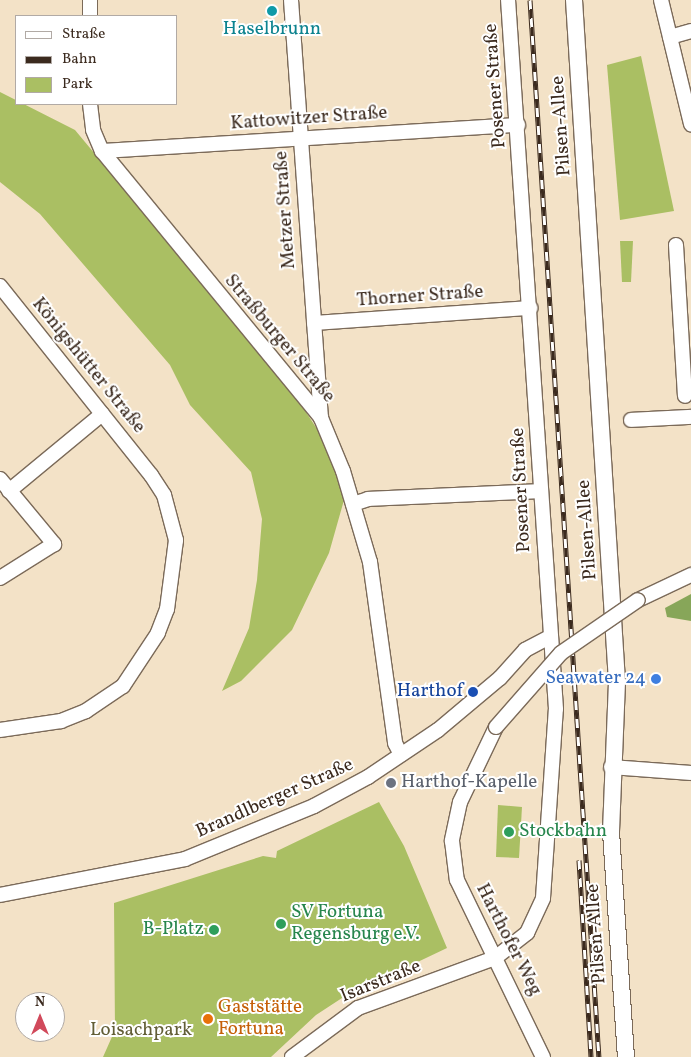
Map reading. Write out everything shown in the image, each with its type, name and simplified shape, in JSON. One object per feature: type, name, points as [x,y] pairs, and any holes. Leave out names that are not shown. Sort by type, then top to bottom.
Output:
[{"type":"main road","name":"Pilsen-Allee","points":[[574,0],[617,682],[611,767],[614,891],[626,1057]]},
{"type":"street","points":[[90,0],[90,15]]},
{"type":"street","name":"Metzer Straße","points":[[291,0],[320,418]]},
{"type":"street","name":"Posener Straße","points":[[495,958],[527,933],[545,889],[556,735],[530,308],[508,0]]},
{"type":"street","points":[[661,0],[691,124]]},
{"type":"street","points":[[670,37],[691,31]]},
{"type":"street","name":"Straßburger Straße","points":[[90,105],[92,130],[102,151],[320,418],[353,504],[370,562],[395,743],[401,755]]},
{"type":"street","name":"Kattowitzer Straße","points":[[102,151],[518,125]]},
{"type":"street","points":[[676,245],[685,298],[688,372],[685,396]]},
{"type":"street","name":"Königshütter Straße","points":[[0,286],[147,469],[164,495],[176,540],[173,588],[158,633],[123,686],[108,699],[61,721],[0,730]]},
{"type":"street","name":"Thorner Straße","points":[[314,324],[530,308]]},
{"type":"street","points":[[9,491],[102,414]]},
{"type":"street","points":[[631,420],[691,417]]},
{"type":"street","points":[[0,479],[54,544],[0,578]]},
{"type":"street","points":[[353,504],[368,499],[541,490]]},
{"type":"street","name":"Harthofer Weg","points":[[543,1057],[495,958],[464,902],[452,841],[460,802],[473,767],[496,727],[561,653],[638,600],[691,575]]},
{"type":"street","name":"Brandlberger Straße","points":[[0,895],[185,860],[314,806],[401,755],[500,678],[525,650],[550,637]]},
{"type":"street","points":[[611,767],[691,772]]},
{"type":"street","name":"Isarstraße","points":[[292,1057],[358,1008],[495,958]]},
{"type":"green space","points":[[641,56],[674,211],[620,220],[607,65]]},
{"type":"green space","points":[[0,92],[15,100],[15,105],[26,105],[75,130],[293,392],[317,429],[341,485],[344,500],[329,553],[292,630],[241,681],[222,691],[249,628],[257,580],[262,519],[251,472],[190,405],[170,365],[40,214],[0,182]]},
{"type":"green space","points":[[620,241],[633,241],[631,282],[622,282]]},
{"type":"green space","points":[[691,594],[691,621],[667,617],[665,608]]},
{"type":"green space","name":"SV Fortuna Regensburg e.V.","points":[[379,802],[404,846],[447,948],[342,998],[316,1015],[271,1057],[103,1057],[115,1030],[114,903],[263,856],[276,858],[277,851]]},
{"type":"green space","name":"Stockbahn","points":[[498,805],[522,807],[519,858],[496,857]]},
{"type":"railway","points":[[530,0],[599,1057]]},
{"type":"railway","points":[[579,860],[591,1057]]},
{"type":"place","name":"Haselbrunn","points":[[272,11]]},
{"type":"place","name":"Seawater 24","points":[[656,679]]},
{"type":"place","name":"Harthof","points":[[473,692]]},
{"type":"place","name":"Harthof-Kapelle","points":[[391,783]]},
{"type":"place","name":"Stockbahn","points":[[509,832]]},
{"type":"place","name":"SV Fortuna Regensburg e.V.","points":[[281,924]]},
{"type":"place","name":"B-Platz","points":[[214,930]]},
{"type":"place","name":"Gaststätte Fortuna","points":[[208,1019]]},
{"type":"park label","name":"Loisachpark","points":[[141,1031]]}]
